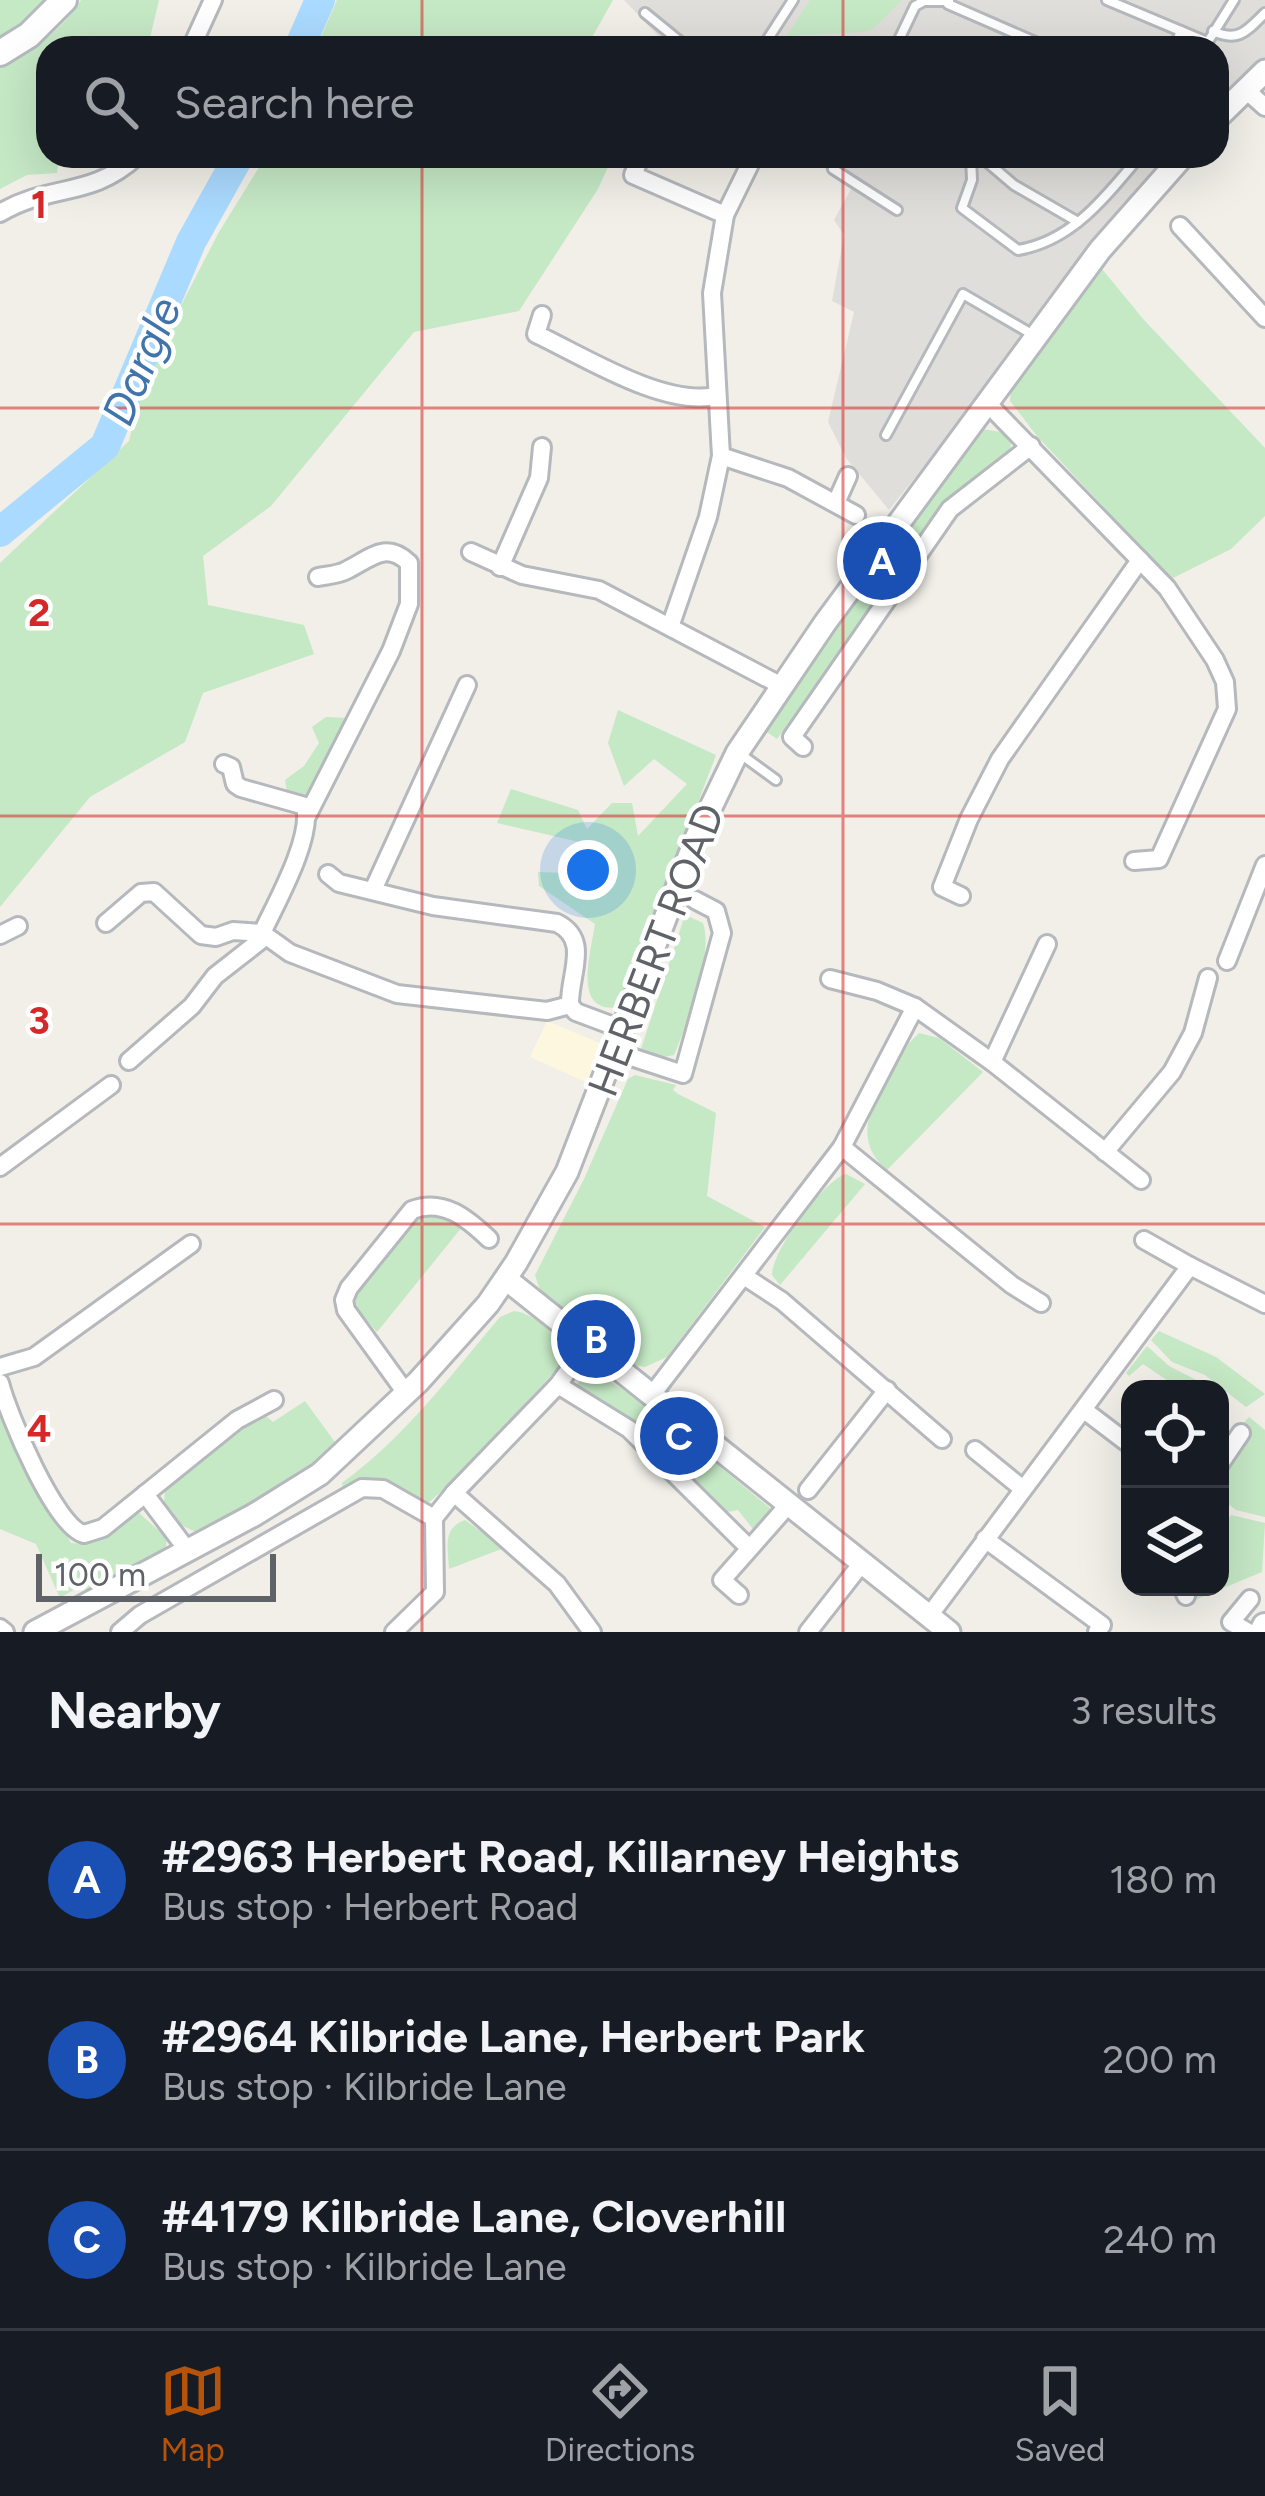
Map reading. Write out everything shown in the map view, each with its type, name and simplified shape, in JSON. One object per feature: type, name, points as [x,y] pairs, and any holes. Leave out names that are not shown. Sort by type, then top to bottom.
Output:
[{"type":"main road","points":[[0,53],[28,35],[64,0]]},
{"type":"street","points":[[196,36],[213,0]]},
{"type":"street","points":[[1229,106],[1265,71]]},
{"type":"street","points":[[1246,90],[1265,107]]},
{"type":"street","points":[[0,213],[30,196],[83,188],[122,168]]},
{"type":"street","points":[[636,168],[633,175],[725,215]]},
{"type":"street","points":[[670,626],[708,517],[721,456],[712,293],[725,215],[748,168]]},
{"type":"street","name":"HERBERT ROAD","points":[[34,1632],[320,1474],[406,1394],[506,1279],[567,1172],[689,856],[737,753],[780,685],[1100,250],[1172,168]]},
{"type":"street","points":[[1180,226],[1265,318]]},
{"type":"street","points":[[542,315],[536,334],[552,342],[665,394],[715,396]]},
{"type":"street","points":[[988,404],[1167,588],[1225,682],[1227,709],[1159,859],[1134,861]]},
{"type":"street","points":[[803,747],[792,737],[950,509],[1030,446]]},
{"type":"street","points":[[500,567],[539,478],[542,447]]},
{"type":"street","points":[[721,456],[788,478],[856,515]]},
{"type":"street","points":[[836,503],[848,476]]},
{"type":"street","points":[[129,1061],[264,935],[308,816],[392,651],[412,586],[409,563],[381,550],[343,573],[318,577]]},
{"type":"street","points":[[471,552],[500,567],[597,589],[780,685]]},
{"type":"street","points":[[961,896],[943,887],[969,819],[1000,760],[1140,560]]},
{"type":"street","points":[[373,890],[467,686]]},
{"type":"street","points":[[224,764],[231,767],[235,784],[305,806],[308,816]]},
{"type":"street","points":[[1227,961],[1260,897],[1265,865]]},
{"type":"street","points":[[328,874],[339,883],[433,906],[557,923],[571,930],[577,943],[570,1005],[620,1041],[683,1074],[721,944],[722,923],[716,911],[695,900]]},
{"type":"street","points":[[106,923],[140,893],[154,892],[201,935],[216,937],[232,931],[264,935],[331,970],[398,994],[548,1011],[570,1005]]},
{"type":"street","points":[[0,935],[18,926]]},
{"type":"street","points":[[992,1062],[1047,944]]},
{"type":"street","points":[[1105,1152],[1172,1072],[1193,1034],[1208,978]]},
{"type":"street","points":[[830,979],[914,1007],[1141,1180]]},
{"type":"street","points":[[651,1396],[842,1147],[914,1007]]},
{"type":"street","points":[[0,1167],[111,1085]]},
{"type":"street","points":[[842,1147],[1012,1286],[1041,1303]]},
{"type":"street","points":[[406,1394],[346,1310],[349,1288],[412,1210],[423,1206],[439,1205],[469,1220],[489,1238]]},
{"type":"street","points":[[1144,1240],[1265,1304]]},
{"type":"street","points":[[0,1367],[34,1357],[191,1244]]},
{"type":"street","points":[[929,1616],[1190,1266]]},
{"type":"street","points":[[744,1276],[782,1301],[941,1439]]},
{"type":"street","points":[[506,1279],[949,1632]]},
{"type":"street","points":[[394,1632],[435,1592],[434,1518],[558,1385],[587,1344]]},
{"type":"street","points":[[0,1383],[12,1421],[74,1532],[84,1534],[103,1528],[237,1420],[274,1400]]},
{"type":"street","points":[[558,1385],[628,1429],[743,1542]]},
{"type":"street","points":[[808,1490],[886,1390]]},
{"type":"street","points":[[1084,1410],[1121,1438]]},
{"type":"street","points":[[1229,1451],[1241,1433]]},
{"type":"street","points":[[975,1450],[1023,1489]]},
{"type":"street","points":[[120,1632],[362,1488],[383,1489],[434,1518]]},
{"type":"street","points":[[454,1493],[557,1584],[592,1632]]},
{"type":"street","points":[[145,1494],[188,1551]]},
{"type":"street","points":[[739,1595],[722,1580],[789,1504]]},
{"type":"street","points":[[986,1539],[1102,1625],[1097,1632]]},
{"type":"street","points":[[808,1632],[862,1563]]},
{"type":"street","points":[[1248,1632],[1228,1627],[1250,1599]]},
{"type":"lane","points":[[770,36],[793,0]]},
{"type":"lane","points":[[1108,0],[1190,36]]},
{"type":"lane","points":[[1210,36],[1234,0]]},
{"type":"lane","points":[[901,36],[915,6],[924,2],[949,2],[1023,36]]},
{"type":"lane","points":[[645,13],[673,36]]},
{"type":"lane","points":[[1229,38],[1242,35],[1265,13]]},
{"type":"lane","points":[[1179,36],[1181,31]]},
{"type":"lane","points":[[1213,31],[1224,36]]},
{"type":"lane","points":[[834,168],[897,210]]},
{"type":"lane","points":[[971,168],[972,180],[962,208],[1018,250],[1042,246],[1087,218],[1130,168]]},
{"type":"lane","points":[[994,168],[1014,185],[1078,221]]},
{"type":"lane","points":[[886,435],[963,294],[1036,337]]},
{"type":"lane","points":[[737,753],[776,780]]},
{"type":"shaded area","points":[[624,0],[1265,0],[1265,61],[1229,95],[1229,36],[658,36]]},
{"type":"shaded area","points":[[824,168],[1162,168],[889,510],[846,458],[828,422],[854,312],[832,301],[844,235],[834,220],[851,189]]},
{"type":"shaded area","points":[[547,1021],[604,1045],[588,1083],[530,1057]]},
{"type":"green space","points":[[0,0],[52,0],[0,38]]},
{"type":"green space","points":[[81,0],[159,0],[150,36],[48,36]]},
{"type":"green space","points":[[337,0],[613,0],[593,36],[321,36]]},
{"type":"green space","points":[[810,0],[902,0],[873,29],[787,36]]},
{"type":"green space","points":[[36,46],[36,168],[58,168],[57,173],[27,175],[0,189],[0,68]]},
{"type":"green space","points":[[259,168],[608,168],[519,311],[414,332],[271,506],[203,556],[208,605],[304,625],[314,654],[203,693],[185,742],[90,797],[0,907],[0,563],[129,441],[143,384],[219,232]]},
{"type":"green space","points":[[1102,269],[1265,448],[1265,516],[1231,549],[1171,579],[1010,401],[1011,389]]},
{"type":"green space","points":[[982,429],[1001,432],[1011,443],[1010,456],[950,500],[777,739],[764,730]]},
{"type":"green space","points":[[618,710],[716,755],[620,1007],[605,1007],[595,1001],[588,979],[595,924],[539,886],[538,872],[591,874],[588,844],[497,823],[511,789],[578,810],[587,829],[612,803],[632,803],[638,836],[687,784],[654,759],[624,786],[608,743]]},
{"type":"green space","points":[[326,717],[348,718],[310,798],[303,799],[287,791],[285,780],[304,766],[319,743],[312,727]]},
{"type":"green space","points":[[685,915],[703,923],[702,971],[674,1055],[653,1059],[641,1049]]},
{"type":"green space","points":[[919,1033],[939,1038],[983,1072],[887,1170],[874,1155],[868,1124],[880,1091]]},
{"type":"green space","points":[[635,1075],[676,1085],[673,1090],[678,1094],[716,1113],[707,1196],[765,1227],[667,1357],[645,1367],[634,1365],[540,1290],[535,1275],[628,1079]]},
{"type":"green space","points":[[846,1174],[865,1184],[780,1285],[772,1275],[789,1234],[812,1202]]},
{"type":"green space","points":[[422,1214],[437,1215],[462,1227],[377,1332],[357,1309],[355,1295]]},
{"type":"green space","points":[[514,1311],[538,1321],[571,1354],[451,1483],[429,1502],[380,1482],[343,1488],[342,1483],[426,1405],[500,1317]]},
{"type":"green space","points":[[1159,1331],[1216,1357],[1265,1394],[1246,1407],[1229,1394],[1229,1380],[1211,1380],[1172,1362],[1151,1340]]},
{"type":"green space","points":[[1147,1346],[1169,1366],[1196,1380],[1167,1380],[1143,1364],[1129,1376],[1126,1373]]},
{"type":"green space","points":[[595,1372],[638,1399],[777,1514],[757,1534],[738,1510],[722,1513],[576,1387],[584,1374]]},
{"type":"green space","points":[[305,1401],[340,1449],[200,1534],[181,1525],[164,1503],[165,1489],[175,1477],[261,1412],[273,1422]]},
{"type":"green space","points":[[0,1417],[71,1543],[99,1540],[139,1513],[167,1538],[165,1554],[94,1594],[80,1586],[60,1598],[36,1544],[0,1529]]},
{"type":"green space","points":[[1249,1417],[1265,1430],[1265,1517],[1229,1505],[1229,1462],[1249,1435],[1240,1427]]},
{"type":"green space","points":[[1229,1518],[1265,1523],[1262,1572],[1229,1586]]},
{"type":"green space","points":[[465,1520],[504,1548],[449,1569],[450,1533]]},
{"type":"waterway","name":"Dargle","points":[[304,36],[320,0]]},
{"type":"waterway","name":"Dargle","points":[[0,532],[105,446],[191,242],[232,168]]},
{"type":"place","name":"#2963 Herbert Road, Killarney Heights","points":[[882,561]]},
{"type":"place","name":"#2964 Kilbride Lane, Herbert Park","points":[[596,1339]]},
{"type":"place","name":"#4179 Kilbride Lane, Cloverhill","points":[[679,1436]]}]
